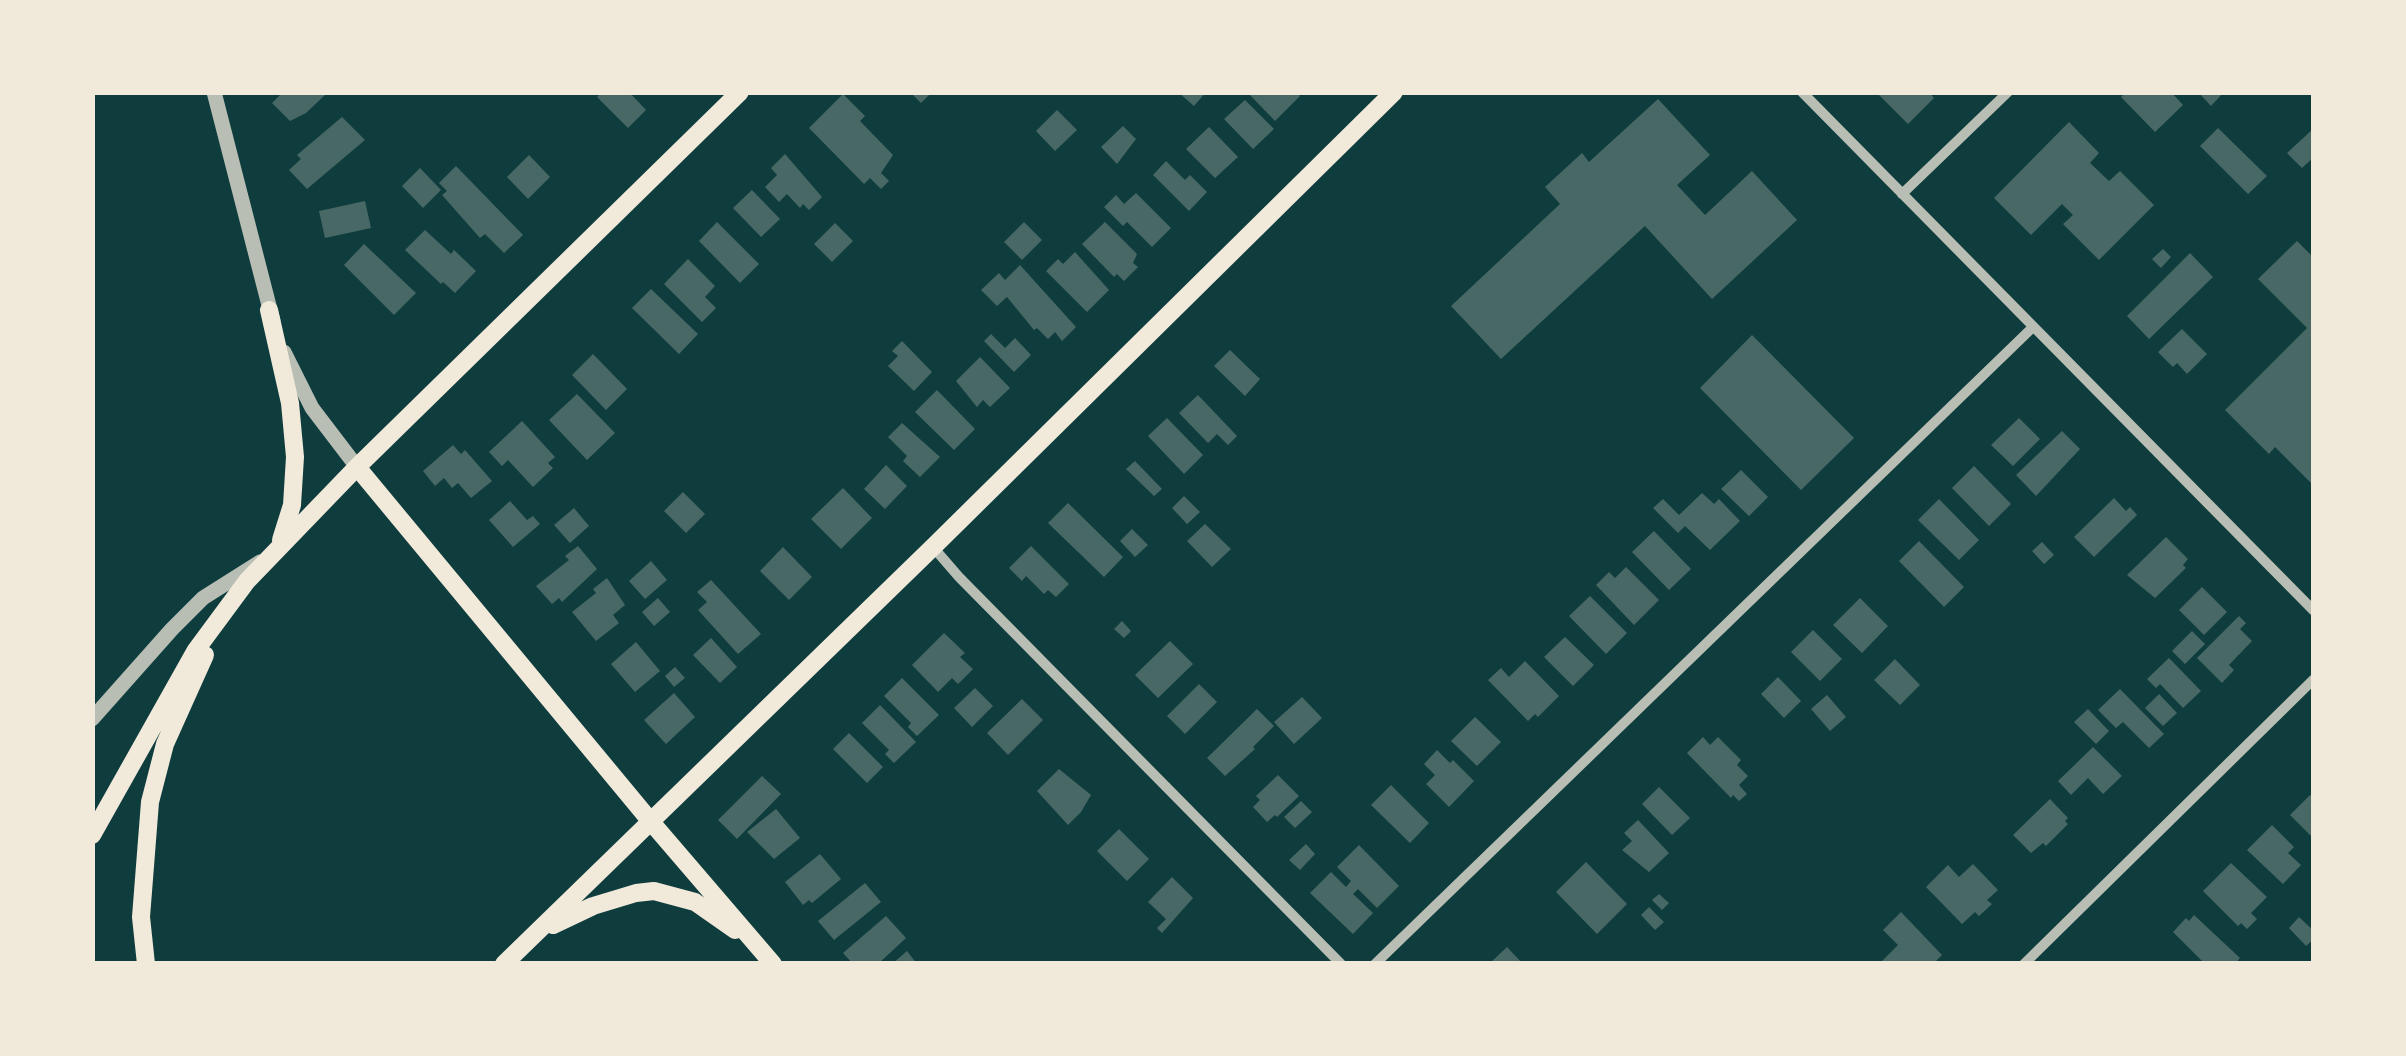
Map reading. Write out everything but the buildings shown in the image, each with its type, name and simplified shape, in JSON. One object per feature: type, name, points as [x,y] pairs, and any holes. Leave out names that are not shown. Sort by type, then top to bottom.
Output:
[{"type":"main road","points":[[92,835],[196,650],[219,616],[275,551],[740,92]]},
{"type":"main road","points":[[504,964],[934,548],[1394,92]]},
{"type":"main road","points":[[269,310],[290,403],[294,458],[290,521],[275,551]]},
{"type":"main road","points":[[356,467],[768,958]]},
{"type":"main road","points":[[146,964],[140,918],[150,802],[166,744],[219,616]]},
{"type":"main road","points":[[536,932],[592,906],[654,891],[694,902],[768,958]]},
{"type":"street","points":[[214,92],[269,310],[299,386],[356,467]]},
{"type":"street","points":[[1802,92],[2314,611]]},
{"type":"street","points":[[1902,194],[2008,92]]},
{"type":"street","points":[[1375,964],[2032,328]]},
{"type":"street","points":[[934,548],[1341,964]]},
{"type":"street","points":[[92,719],[172,628],[204,598],[275,551]]},
{"type":"street","points":[[2024,964],[2314,678]]}]
